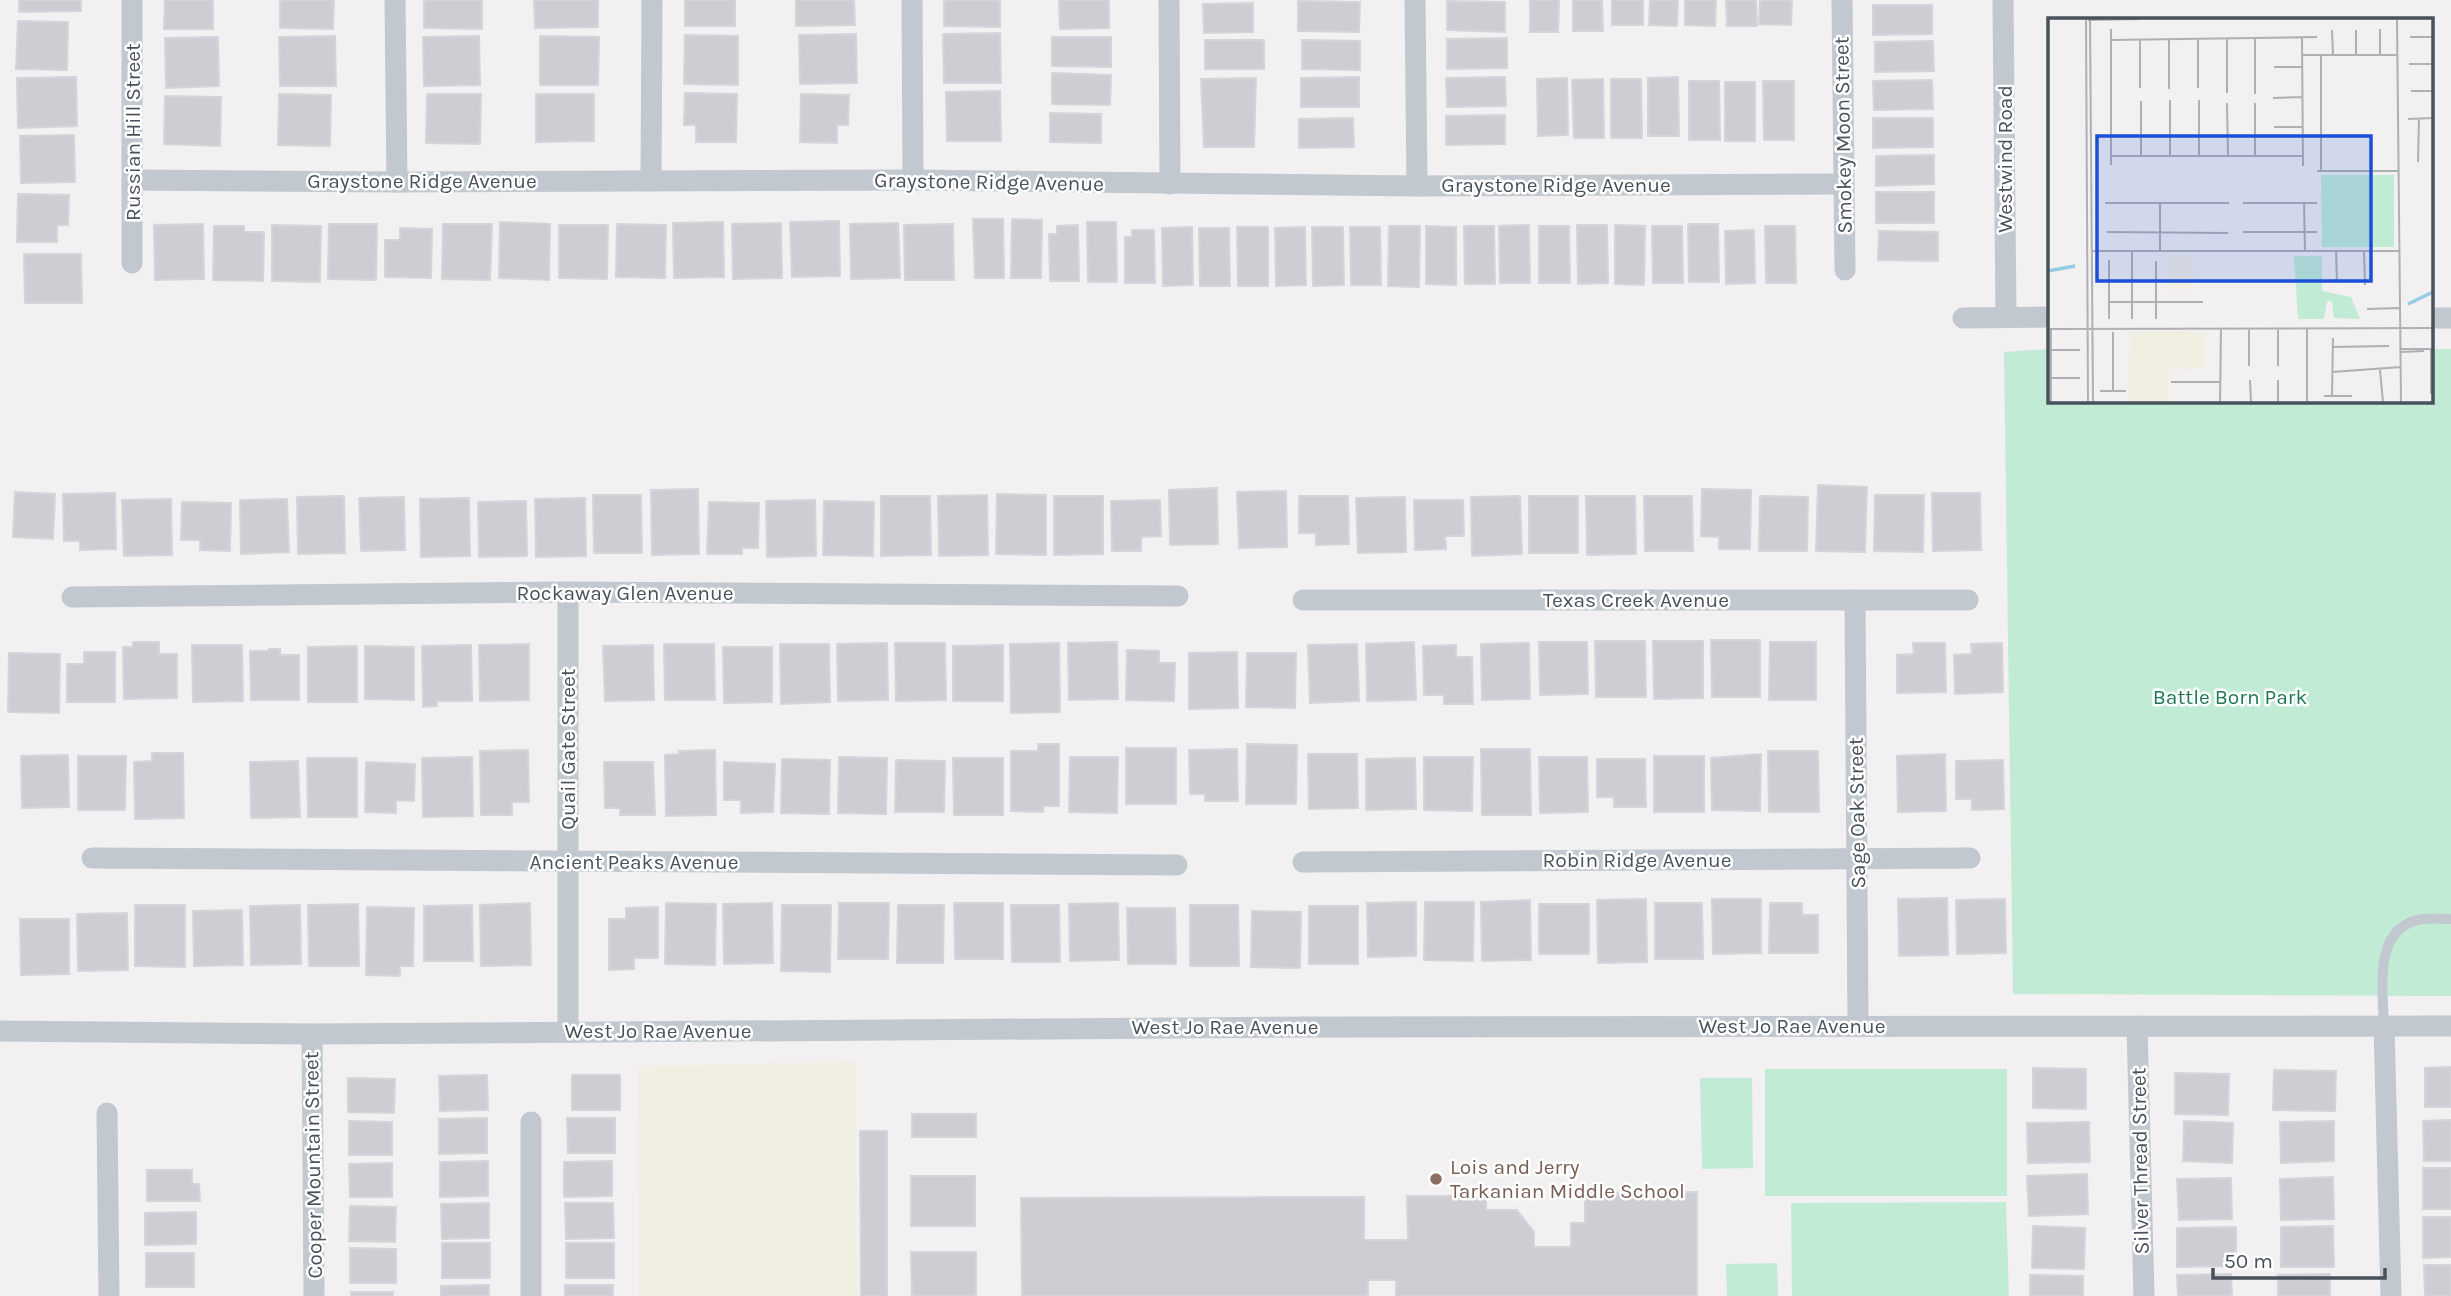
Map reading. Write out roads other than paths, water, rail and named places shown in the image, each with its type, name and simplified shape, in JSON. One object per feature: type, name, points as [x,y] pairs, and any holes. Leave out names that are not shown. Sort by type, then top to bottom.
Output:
[{"type":"street","name":"Russian Hill Street","points":[[132,0],[132,263]]},
{"type":"street","points":[[395,0],[397,182]]},
{"type":"street","points":[[651,180],[652,0]]},
{"type":"street","points":[[912,0],[913,180]]},
{"type":"street","points":[[1168,0],[1170,184]]},
{"type":"street","points":[[1415,0],[1417,186]]},
{"type":"street","name":"Smokey Moon Street","points":[[1842,0],[1845,270]]},
{"type":"street","name":"Westwind Road","points":[[2003,0],[2006,317]]},
{"type":"street","name":"Graystone Ridge Avenue","points":[[134,180],[913,180],[1417,186],[1844,184]]},
{"type":"street","points":[[1963,318],[2048,317]]},
{"type":"street","name":"Rockaway Glen Avenue","points":[[72,597],[568,592],[1178,596]]},
{"type":"street","name":"Quail Gate Street","points":[[568,592],[568,1032]]},
{"type":"street","name":"Texas Creek Avenue","points":[[1303,600],[1968,600]]},
{"type":"street","name":"Sage Oak Street","points":[[1854,600],[1858,1026]]},
{"type":"street","name":"Ancient Peaks Avenue","points":[[92,858],[1177,865]]},
{"type":"street","name":"Robin Ridge Avenue","points":[[1303,862],[1970,858]]},
{"type":"street","name":"Silver Thread Street","points":[[2137,1026],[2144,1296]]},
{"type":"street","points":[[2384,1026],[2391,1296]]},
{"type":"street","name":"West Jo Rae Avenue","points":[[0,1031],[312,1034],[1299,1027],[2451,1026]]},
{"type":"street","name":"Cooper Mountain Street","points":[[312,1034],[314,1296]]},
{"type":"street","points":[[107,1113],[109,1296]]},
{"type":"street","points":[[531,1122],[531,1296]]},
{"type":"lane","points":[[2384,1026],[2383,970],[2388,944],[2404,925],[2424,919],[2451,919]]},
{"type":"place","name":"Lois and Jerry Tarkanian Middle School","points":[[1436,1179]]},
{"type":"park label","name":"Battle Born Park","points":[[2230,697]]}]
